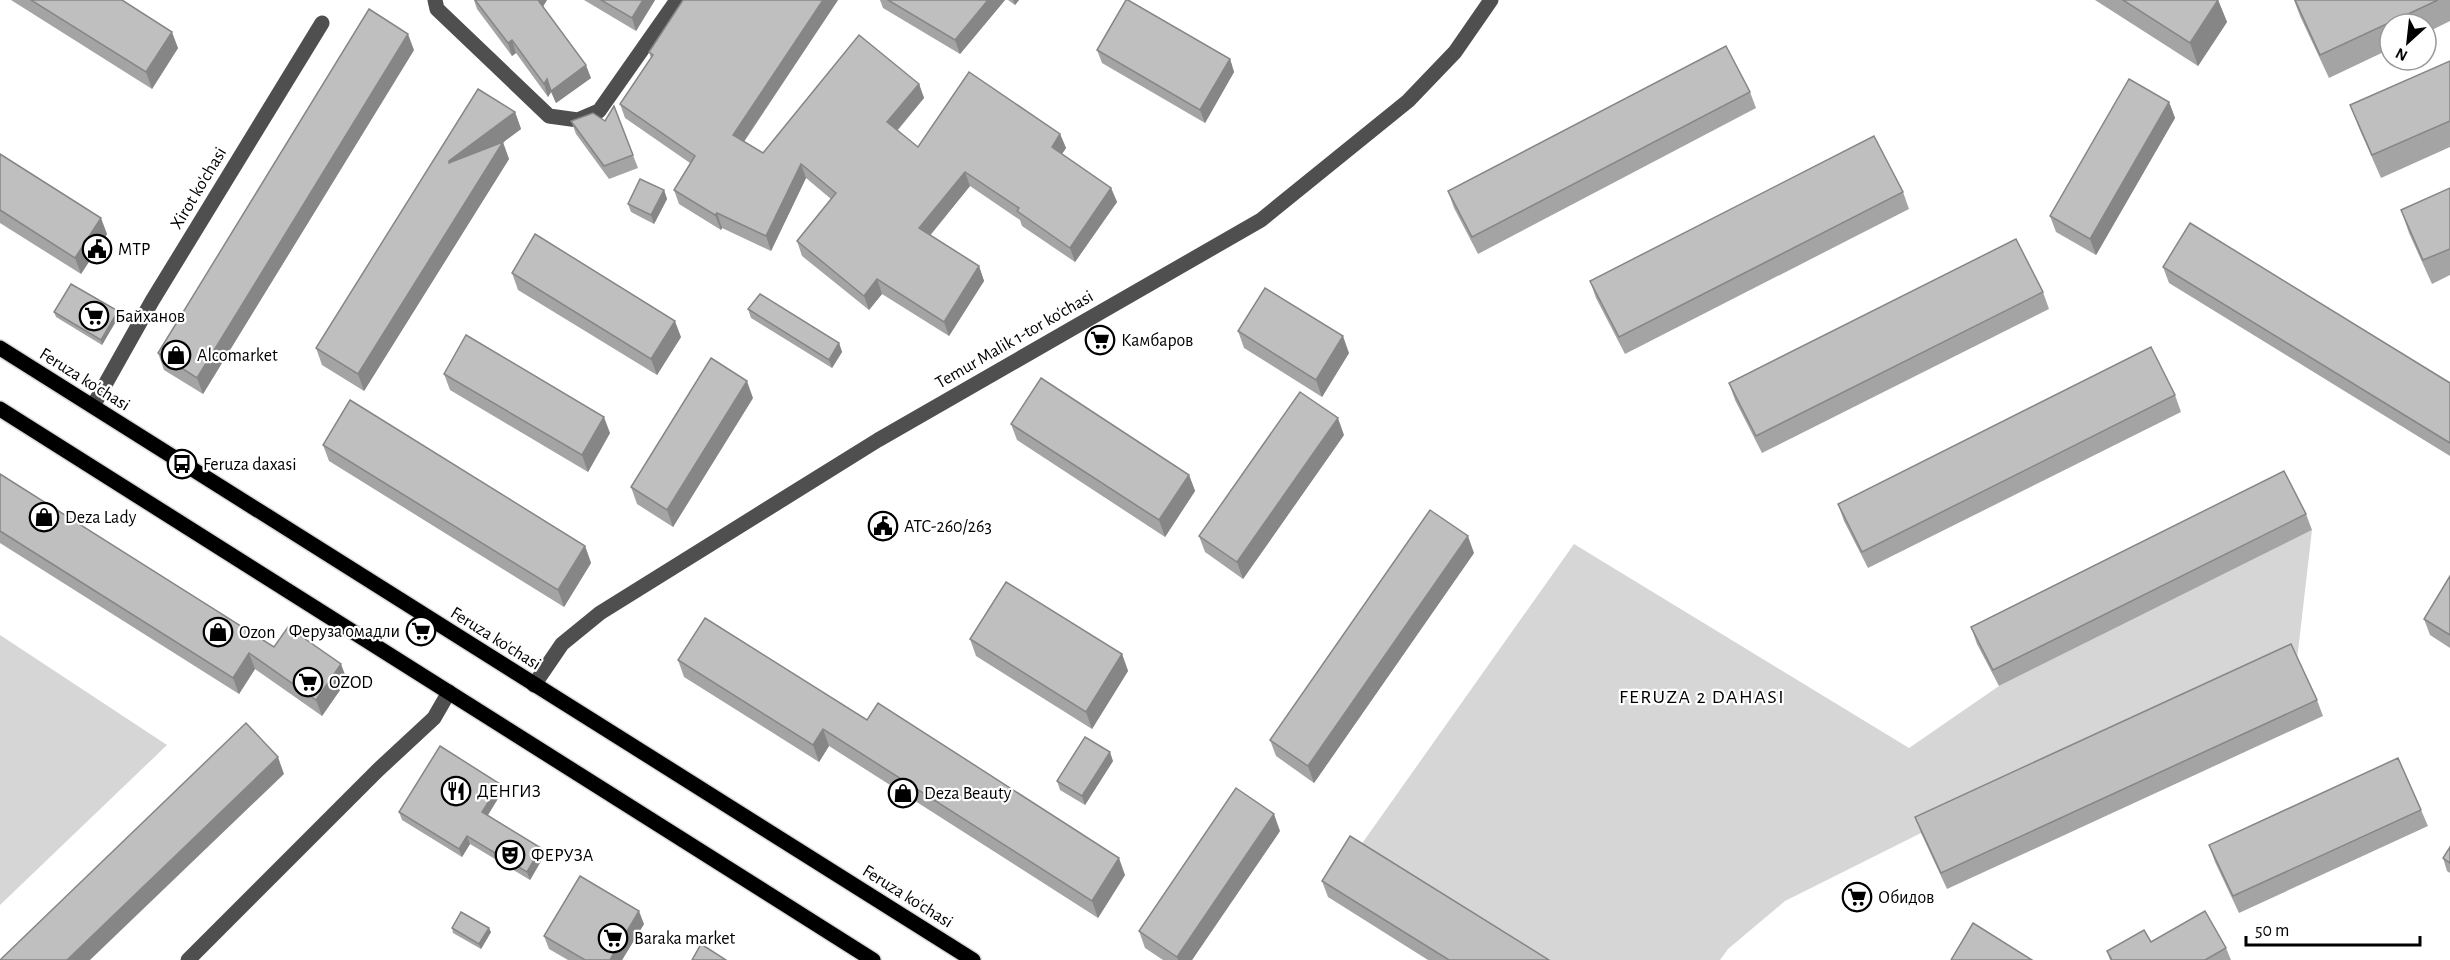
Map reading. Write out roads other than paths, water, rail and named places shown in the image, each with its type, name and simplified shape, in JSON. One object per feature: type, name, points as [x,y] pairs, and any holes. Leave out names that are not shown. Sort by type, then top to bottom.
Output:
[{"type":"main road","name":"Feruza ko'chasi","points":[[0,348],[973,960]]},
{"type":"main road","points":[[0,409],[873,960]]},
{"type":"street","points":[[435,0],[437,9],[549,116],[578,120],[599,111],[677,0]]},
{"type":"street","name":"Temur Malik 1-tor ko'chasi","points":[[534,685],[562,644],[600,613],[888,434],[1261,220],[1408,101],[1455,51],[1491,0]]},
{"type":"street","name":"Xirot ko'chasi","points":[[93,406],[152,301],[322,23]]},
{"type":"street","points":[[188,960],[378,770],[434,718],[449,692]]},
{"type":"place","name":"MTP","points":[[97,249]]},
{"type":"place","name":"Байханов","points":[[94,316]]},
{"type":"place","name":"Камбаров","points":[[1100,340]]},
{"type":"place","name":"Alcomarket","points":[[176,355]]},
{"type":"place","name":"Feruza daxasi","points":[[182,464]]},
{"type":"place","name":"Deza Lady","points":[[44,517]]},
{"type":"place","name":"АТС-260/263","points":[[883,526]]},
{"type":"place","name":"Феруза омадли","points":[[421,631]]},
{"type":"place","name":"Ozon","points":[[218,632]]},
{"type":"place","name":"OZOD","points":[[308,682]]},
{"type":"place","name":"ДЕНГИЗ","points":[[456,791]]},
{"type":"place","name":"Deza Beauty","points":[[903,793]]},
{"type":"place","name":"ФЕРУЗА","points":[[510,855]]},
{"type":"place","name":"Обидов","points":[[1857,897]]},
{"type":"place","name":"Baraka market","points":[[613,938]]},
{"type":"district","name":"FERUZA 2 DAHASI","points":[[1702,696]]}]
